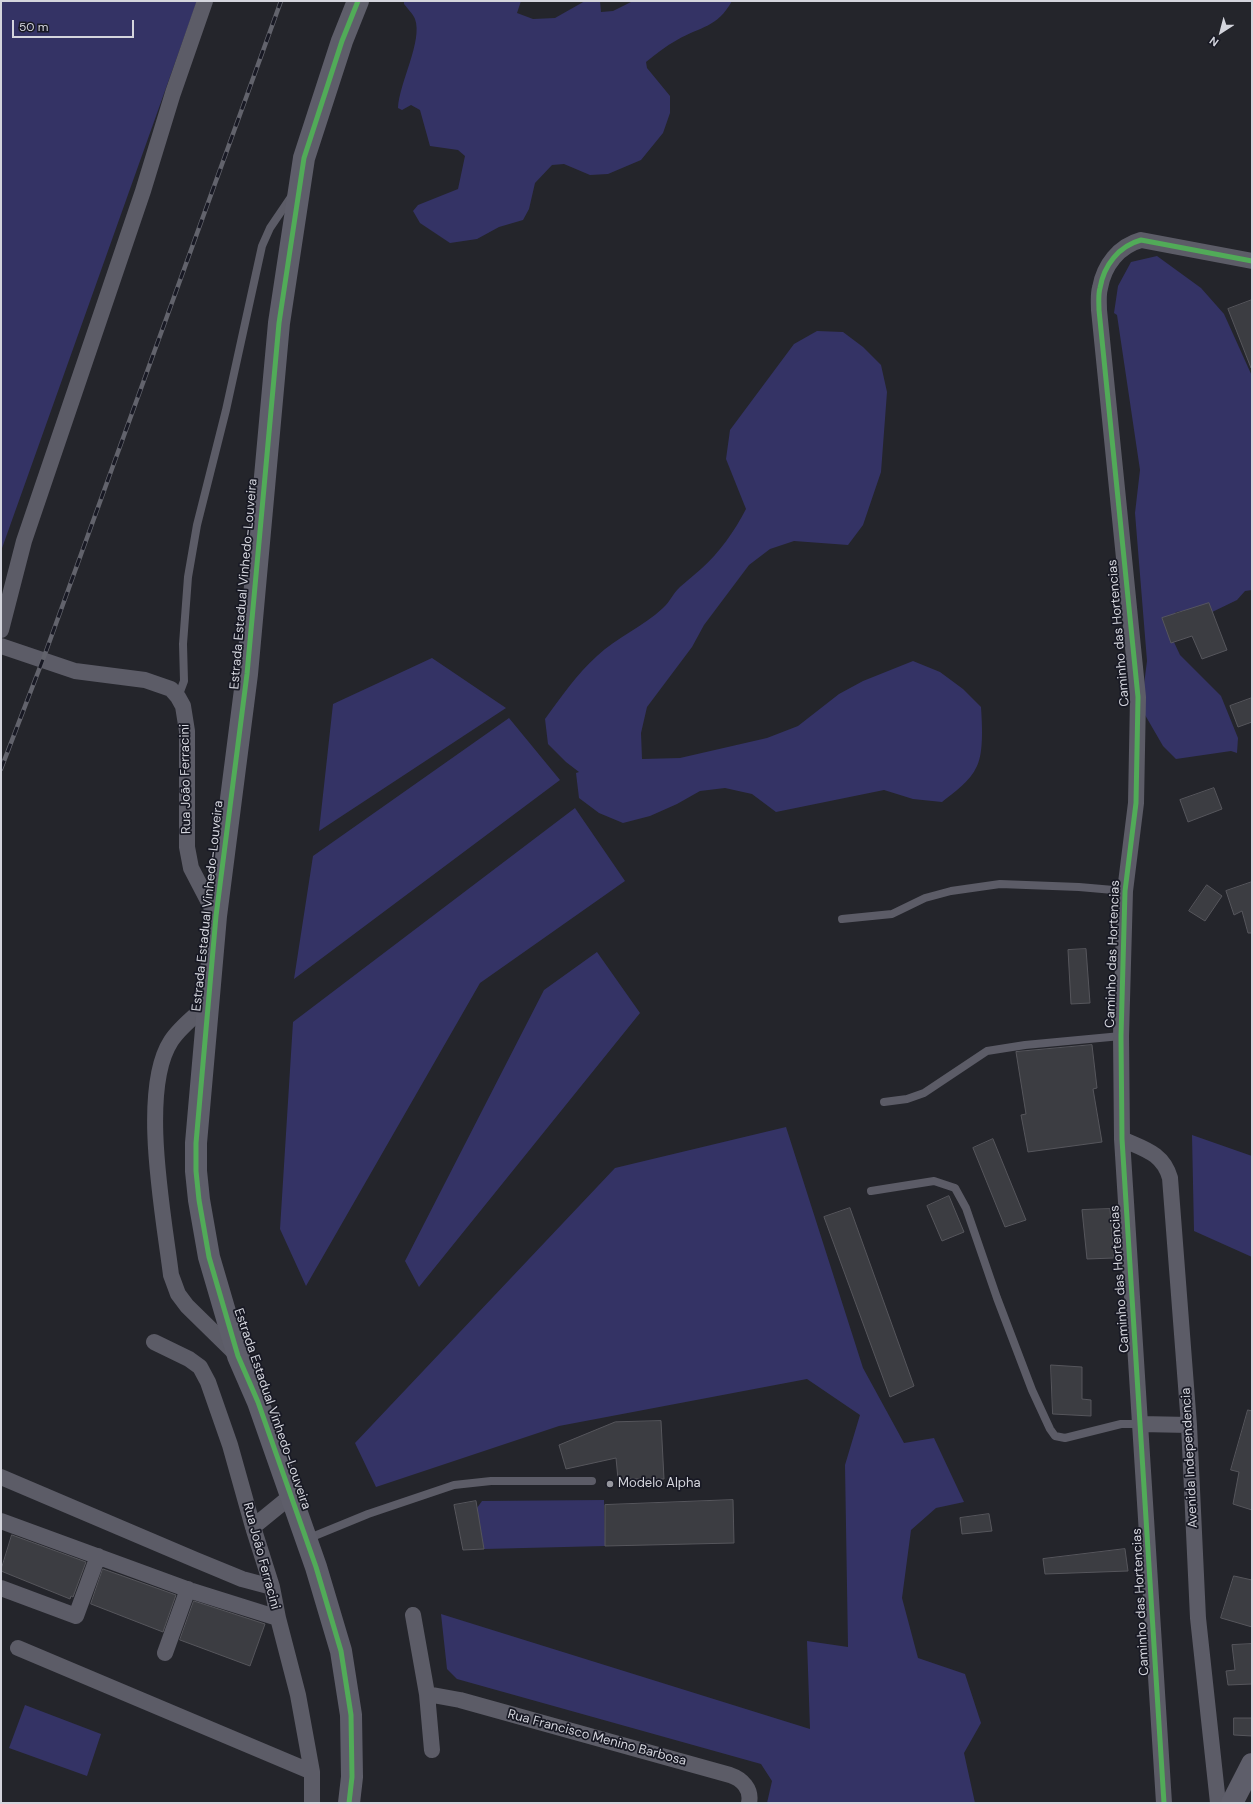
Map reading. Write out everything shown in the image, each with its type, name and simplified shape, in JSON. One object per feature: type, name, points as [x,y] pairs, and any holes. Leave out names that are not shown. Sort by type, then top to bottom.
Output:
[{"type":"main road","name":"Estrada Estadual Vinhedo-Louveira","points":[[349,1803],[352,1748],[351,1715],[341,1651],[316,1567],[258,1402],[238,1356],[209,1257],[203,1228],[196,1171],[196,1142],[216,916],[247,674],[279,323],[306,150],[342,41],[358,1]]},
{"type":"main road","points":[[1232,1803],[1252,1764]]},
{"type":"street","points":[[1,630],[24,541],[140,199],[173,93],[205,1]]},
{"type":"street","name":"Caminho das Hortencias","points":[[1164,1803],[1122,1139],[1121,1036],[1125,891],[1136,803],[1138,697],[1099,310],[1099,288],[1110,260],[1132,242],[1141,240],[1252,261]]},
{"type":"street","points":[[1,646],[75,671],[145,680],[170,689],[178,696]]},
{"type":"street","name":"Rua João Ferracini","points":[[178,696],[184,706],[187,731],[187,847],[191,868],[216,916]]},
{"type":"street","points":[[207,1005],[178,1032],[170,1042],[163,1060],[157,1086],[155,1145],[171,1275],[178,1294],[187,1306],[238,1356]]},
{"type":"street","name":"Avenida Independencia","points":[[1122,1139],[1155,1154],[1164,1163],[1170,1178],[1189,1425],[1198,1618],[1218,1803]]},
{"type":"street","name":"Rua João Ferracini","points":[[154,1342],[189,1359],[200,1367],[208,1382],[230,1445],[253,1527],[272,1587],[278,1618],[298,1696],[312,1772],[312,1803]]},
{"type":"street","points":[[1141,1424],[1189,1425]]},
{"type":"street","points":[[1,1477],[202,1563],[242,1579],[272,1587]]},
{"type":"street","points":[[253,1527],[291,1496]]},
{"type":"street","points":[[1,1521],[188,1589],[278,1618]]},
{"type":"street","points":[[1,1588],[76,1616],[98,1556]]},
{"type":"street","points":[[165,1653],[188,1589]]},
{"type":"street","points":[[413,1615],[427,1694],[432,1750]]},
{"type":"street","points":[[18,1648],[312,1772]]},
{"type":"street","name":"Rua Francisco Menino Barbosa","points":[[427,1694],[460,1700],[737,1777],[746,1786],[750,1799],[749,1803]]},
{"type":"lane","points":[[178,696],[184,681],[183,644],[188,577],[195,540],[226,410],[262,246],[270,228],[300,184]]},
{"type":"lane","points":[[842,919],[892,914],[925,898],[944,892],[1000,884],[1079,887],[1125,891]]},
{"type":"lane","points":[[884,1102],[907,1099],[924,1093],[987,1051],[1121,1036]]},
{"type":"lane","points":[[871,1191],[934,1181],[955,1188],[966,1208],[997,1298],[1032,1390],[1050,1430],[1055,1436],[1066,1438],[1121,1424],[1141,1424]]},
{"type":"lane","points":[[306,1540],[368,1514],[454,1485],[491,1482],[592,1481]]},
{"type":"shaded area","points":[[1,1],[197,1],[1,551]]},
{"type":"shaded area","points":[[404,1],[521,1],[517,13],[533,19],[555,18],[585,1],[600,1],[601,12],[613,11],[633,1],[732,1],[720,17],[714,22],[673,42],[646,62],[647,68],[670,96],[670,113],[663,133],[641,160],[608,174],[590,175],[564,164],[552,165],[535,183],[529,209],[523,220],[499,227],[477,239],[450,243],[420,223],[413,211],[418,205],[458,189],[465,156],[458,150],[430,146],[420,110],[411,105],[402,110],[398,108],[399,98],[416,39],[417,28],[415,19],[404,4]]},
{"type":"shaded area","points":[[1157,256],[1201,288],[1224,314],[1252,376],[1252,590],[1245,591],[1237,600],[1206,615],[1196,609],[1176,612],[1166,625],[1180,655],[1221,696],[1238,738],[1237,753],[1231,751],[1176,759],[1163,746],[1141,708],[1147,661],[1135,513],[1140,470],[1117,315],[1114,313],[1118,286],[1131,262]]},
{"type":"shaded area","points":[[817,331],[843,332],[863,347],[881,365],[887,392],[881,472],[863,525],[848,545],[794,541],[770,549],[749,565],[704,625],[692,647],[647,707],[641,733],[642,759],[680,758],[767,738],[798,726],[839,694],[863,681],[913,661],[940,672],[963,689],[981,707],[982,745],[977,766],[966,782],[942,802],[913,799],[884,790],[776,812],[752,794],[725,788],[700,791],[677,804],[650,816],[623,823],[599,813],[579,798],[576,773],[579,772],[566,762],[548,744],[545,719],[583,670],[605,649],[647,621],[663,608],[678,589],[714,556],[737,526],[746,509],[726,459],[730,430],[794,344]]},
{"type":"shaded area","points":[[432,658],[506,708],[319,831],[333,704]]},
{"type":"shaded area","points":[[509,718],[560,780],[294,979],[313,856]]},
{"type":"shaded area","points":[[575,808],[625,881],[480,983],[306,1286],[280,1229],[293,1022]]},
{"type":"shaded area","points":[[597,952],[640,1013],[419,1287],[405,1261],[544,990]]},
{"type":"shaded area","points":[[786,1127],[863,1368],[904,1443],[934,1438],[964,1502],[936,1508],[911,1530],[902,1598],[918,1658],[965,1674],[981,1723],[964,1753],[975,1803],[767,1803],[772,1781],[761,1764],[457,1679],[447,1669],[441,1614],[810,1729],[807,1641],[848,1647],[845,1465],[860,1415],[807,1379],[559,1426],[376,1487],[355,1443],[615,1168]]},
{"type":"shaded area","points":[[1192,1135],[1252,1156],[1252,1257],[1194,1231]]},
{"type":"shaded area","points":[[604,1500],[605,1546],[484,1549],[477,1508],[482,1501]]},
{"type":"shaded area","points":[[25,1705],[101,1734],[87,1776],[9,1748]]},
{"type":"building","points":[[1252,300],[1252,368],[1251,368],[1228,309]]},
{"type":"building","points":[[1209,603],[1227,650],[1202,659],[1192,636],[1171,643],[1162,618]]},
{"type":"building","points":[[1252,698],[1252,722],[1238,727],[1230,706]]},
{"type":"building","points":[[1214,788],[1222,809],[1188,822],[1180,800]]},
{"type":"building","points":[[1252,882],[1252,933],[1248,933],[1242,911],[1234,915],[1226,891]]},
{"type":"building","points":[[1207,885],[1222,896],[1205,921],[1189,911]]},
{"type":"building","points":[[1086,949],[1090,1003],[1071,1004],[1068,950]]},
{"type":"building","points":[[1092,1045],[1097,1088],[1093,1089],[1102,1142],[1028,1152],[1021,1115],[1026,1114],[1016,1052]]},
{"type":"building","points":[[993,1139],[1026,1220],[1005,1227],[973,1148]]},
{"type":"building","points":[[949,1196],[964,1232],[942,1241],[927,1206]]},
{"type":"building","points":[[850,1208],[914,1386],[890,1397],[824,1217]]},
{"type":"building","points":[[1110,1209],[1114,1258],[1087,1259],[1082,1210]]},
{"type":"building","points":[[1051,1365],[1082,1367],[1082,1399],[1091,1400],[1091,1416],[1053,1414]]},
{"type":"building","points":[[1248,1410],[1252,1411],[1252,1510],[1233,1504],[1239,1472],[1231,1470]]},
{"type":"building","points":[[661,1421],[664,1479],[618,1479],[616,1458],[566,1469],[559,1445],[615,1422]]},
{"type":"building","points":[[733,1500],[734,1543],[605,1546],[605,1505]]},
{"type":"building","points":[[476,1501],[484,1549],[463,1550],[454,1505]]},
{"type":"building","points":[[989,1514],[992,1531],[962,1534],[960,1518]]},
{"type":"building","points":[[12,1535],[86,1562],[73,1597],[71,1596],[70,1599],[1,1571]]},
{"type":"building","points":[[1125,1549],[1128,1571],[1045,1574],[1043,1559]]},
{"type":"building","points":[[103,1569],[176,1595],[163,1632],[91,1604]]},
{"type":"building","points":[[1234,1576],[1252,1580],[1252,1627],[1221,1618]]},
{"type":"building","points":[[194,1601],[265,1624],[250,1666],[180,1640]]},
{"type":"building","points":[[1252,1644],[1252,1684],[1228,1685],[1226,1671],[1235,1670],[1232,1645]]},
{"type":"building","points":[[1234,1718],[1252,1718],[1252,1736],[1234,1735]]},
{"type":"railway","points":[[1,769],[45,654],[281,1]]},
{"type":"cycle path","points":[[349,1803],[352,1777],[351,1715],[341,1651],[316,1567],[258,1402],[238,1356],[209,1257],[199,1200],[196,1171],[196,1143],[216,916],[247,674],[279,323],[304,158],[342,41],[358,1]]},
{"type":"cycle path","points":[[1164,1803],[1122,1139],[1121,1036],[1125,891],[1136,803],[1138,697],[1099,310],[1099,291],[1109,264],[1119,252],[1141,240],[1252,261]]},
{"type":"place","name":"Modelo Alpha","points":[[610,1484]]}]
